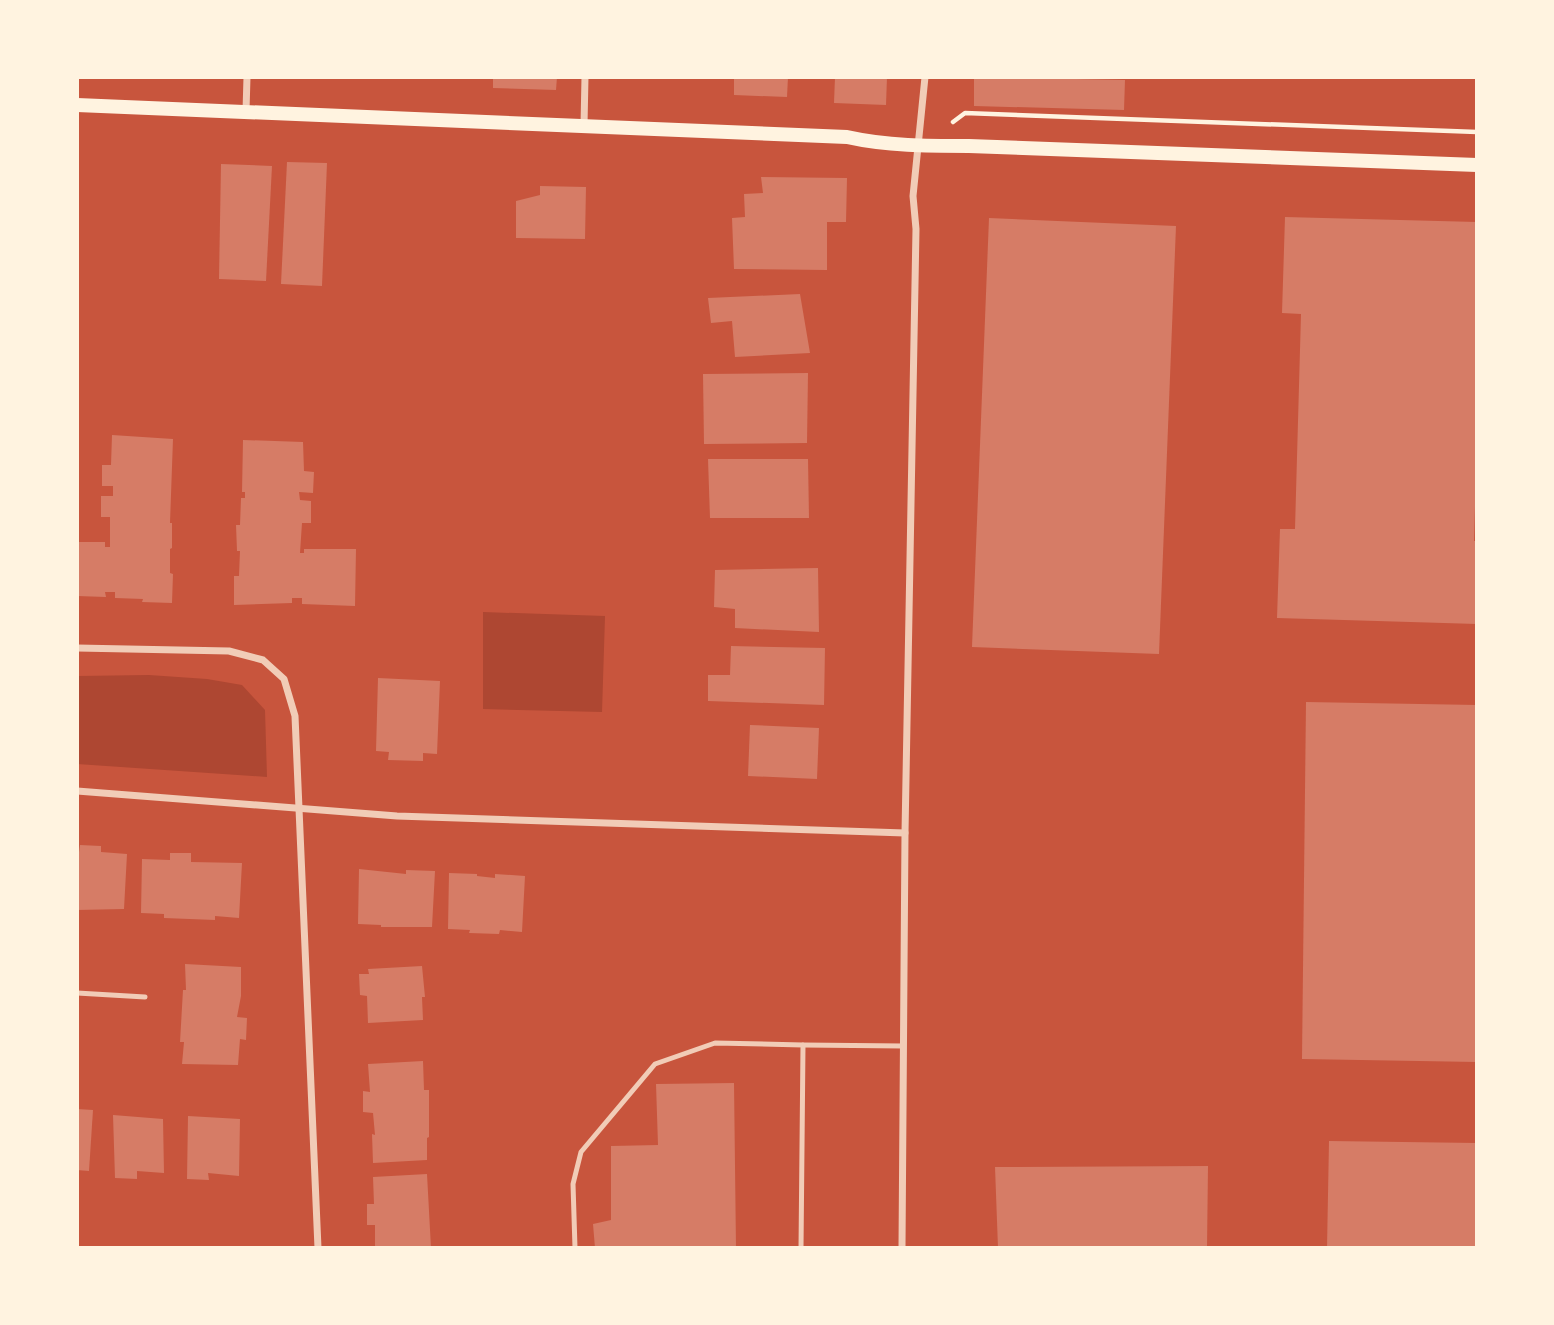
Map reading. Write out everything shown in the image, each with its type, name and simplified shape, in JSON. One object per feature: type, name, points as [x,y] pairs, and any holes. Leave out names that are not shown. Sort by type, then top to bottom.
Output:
[{"type":"main road","points":[[77,105],[847,137],[918,146],[1477,165]]},
{"type":"street","points":[[246,111],[247,77]]},
{"type":"street","points":[[584,125],[585,77]]},
{"type":"street","points":[[902,1248],[905,833],[916,242],[913,196],[925,77]]},
{"type":"street","points":[[77,649],[229,651],[263,660],[284,679],[295,716],[318,1248]]},
{"type":"street","points":[[77,791],[397,817],[905,833]]},
{"type":"lane","points":[[77,993],[145,997]]},
{"type":"lane","points":[[575,1248],[573,1184],[581,1152],[655,1065],[715,1043],[903,1046]]},
{"type":"lane","points":[[801,1248],[803,1045]]},
{"type":"path","points":[[918,146],[965,113],[1477,132]]},
{"type":"shaded area","points":[[483,612],[605,616],[602,712],[483,709]]},
{"type":"shaded area","points":[[149,675],[207,679],[242,685],[265,710],[267,777],[77,764],[77,676]]},
{"type":"building","points":[[493,77],[557,77],[556,90],[493,88]]},
{"type":"building","points":[[734,77],[788,77],[787,97],[734,95]]},
{"type":"building","points":[[835,77],[887,77],[886,105],[834,103]]},
{"type":"building","points":[[974,77],[1125,80],[1124,110],[974,106]]},
{"type":"building","points":[[287,162],[327,163],[322,286],[281,284]]},
{"type":"building","points":[[221,164],[272,166],[266,281],[219,279]]},
{"type":"building","points":[[761,177],[847,178],[846,222],[827,222],[827,270],[734,269],[732,218],[745,217],[744,194],[763,193]]},
{"type":"building","points":[[540,186],[586,187],[585,239],[516,238],[516,201],[540,195]]},
{"type":"building","points":[[1285,217],[1477,222],[1474,541],[1477,541],[1477,624],[1277,618],[1280,529],[1295,529],[1301,314],[1282,313]]},
{"type":"building","points":[[989,218],[1176,226],[1159,654],[972,647]]},
{"type":"building","points":[[800,294],[810,353],[735,357],[732,321],[711,323],[708,298]]},
{"type":"building","points":[[808,373],[807,443],[704,444],[703,374]]},
{"type":"building","points":[[112,435],[173,439],[170,523],[172,603],[115,598],[115,592],[105,592],[106,597],[77,596],[77,542],[105,542],[105,547],[110,547],[110,517],[101,517],[101,496],[113,496],[113,486],[102,486],[102,465],[111,465]]},
{"type":"building","points":[[243,440],[303,442],[304,471],[314,472],[313,493],[299,492],[300,500],[311,501],[311,523],[302,523],[300,553],[304,553],[304,549],[356,549],[355,606],[302,604],[302,598],[292,598],[292,603],[234,605],[234,576],[239,576],[240,551],[237,551],[236,525],[240,525],[241,498],[245,498],[245,492],[242,492]]},
{"type":"building","points":[[708,459],[808,459],[809,518],[710,518]]},
{"type":"building","points":[[818,568],[819,632],[735,628],[735,609],[714,607],[715,570]]},
{"type":"building","points":[[731,646],[825,648],[824,705],[708,701],[708,675],[730,675]]},
{"type":"building","points":[[378,678],[440,681],[437,754],[423,753],[423,761],[388,760],[389,752],[376,751]]},
{"type":"building","points":[[1306,702],[1477,705],[1477,1062],[1302,1059]]},
{"type":"building","points":[[750,725],[819,728],[817,779],[748,776]]},
{"type":"building","points":[[80,845],[101,846],[101,852],[127,854],[124,909],[77,910],[77,852]]},
{"type":"building","points":[[170,853],[191,853],[191,862],[242,863],[239,918],[164,918],[164,914],[141,913],[142,859],[170,860]]},
{"type":"building","points":[[359,869],[406,874],[406,870],[435,871],[432,927],[358,924]]},
{"type":"building","points":[[449,873],[495,878],[495,874],[525,876],[522,932],[500,930],[499,934],[469,933],[470,930],[448,929]]},
{"type":"building","points":[[185,964],[241,967],[241,996],[237,1017],[247,1018],[246,1040],[240,1039],[238,1065],[182,1064],[184,1042],[180,1042],[183,990],[186,990]]},
{"type":"building","points":[[422,966],[425,997],[422,997],[423,1020],[368,1023],[367,996],[360,995],[359,974],[369,974],[368,969]]},
{"type":"building","points":[[423,1061],[424,1090],[429,1090],[427,1160],[373,1163],[373,1113],[363,1112],[363,1091],[370,1092],[368,1064]]},
{"type":"building","points":[[734,1083],[736,1248],[595,1248],[593,1224],[611,1220],[611,1146],[658,1145],[656,1084]]},
{"type":"building","points":[[77,1109],[93,1110],[89,1171],[77,1170]]},
{"type":"building","points":[[113,1115],[163,1119],[164,1173],[137,1171],[137,1179],[115,1178]]},
{"type":"building","points":[[188,1116],[240,1119],[239,1176],[208,1173],[209,1180],[187,1179]]},
{"type":"building","points":[[1329,1141],[1477,1143],[1477,1248],[1327,1248]]},
{"type":"building","points":[[1208,1166],[1207,1248],[998,1248],[995,1167]]},
{"type":"building","points":[[427,1174],[431,1248],[375,1248],[375,1225],[367,1225],[367,1204],[374,1204],[373,1177]]}]
